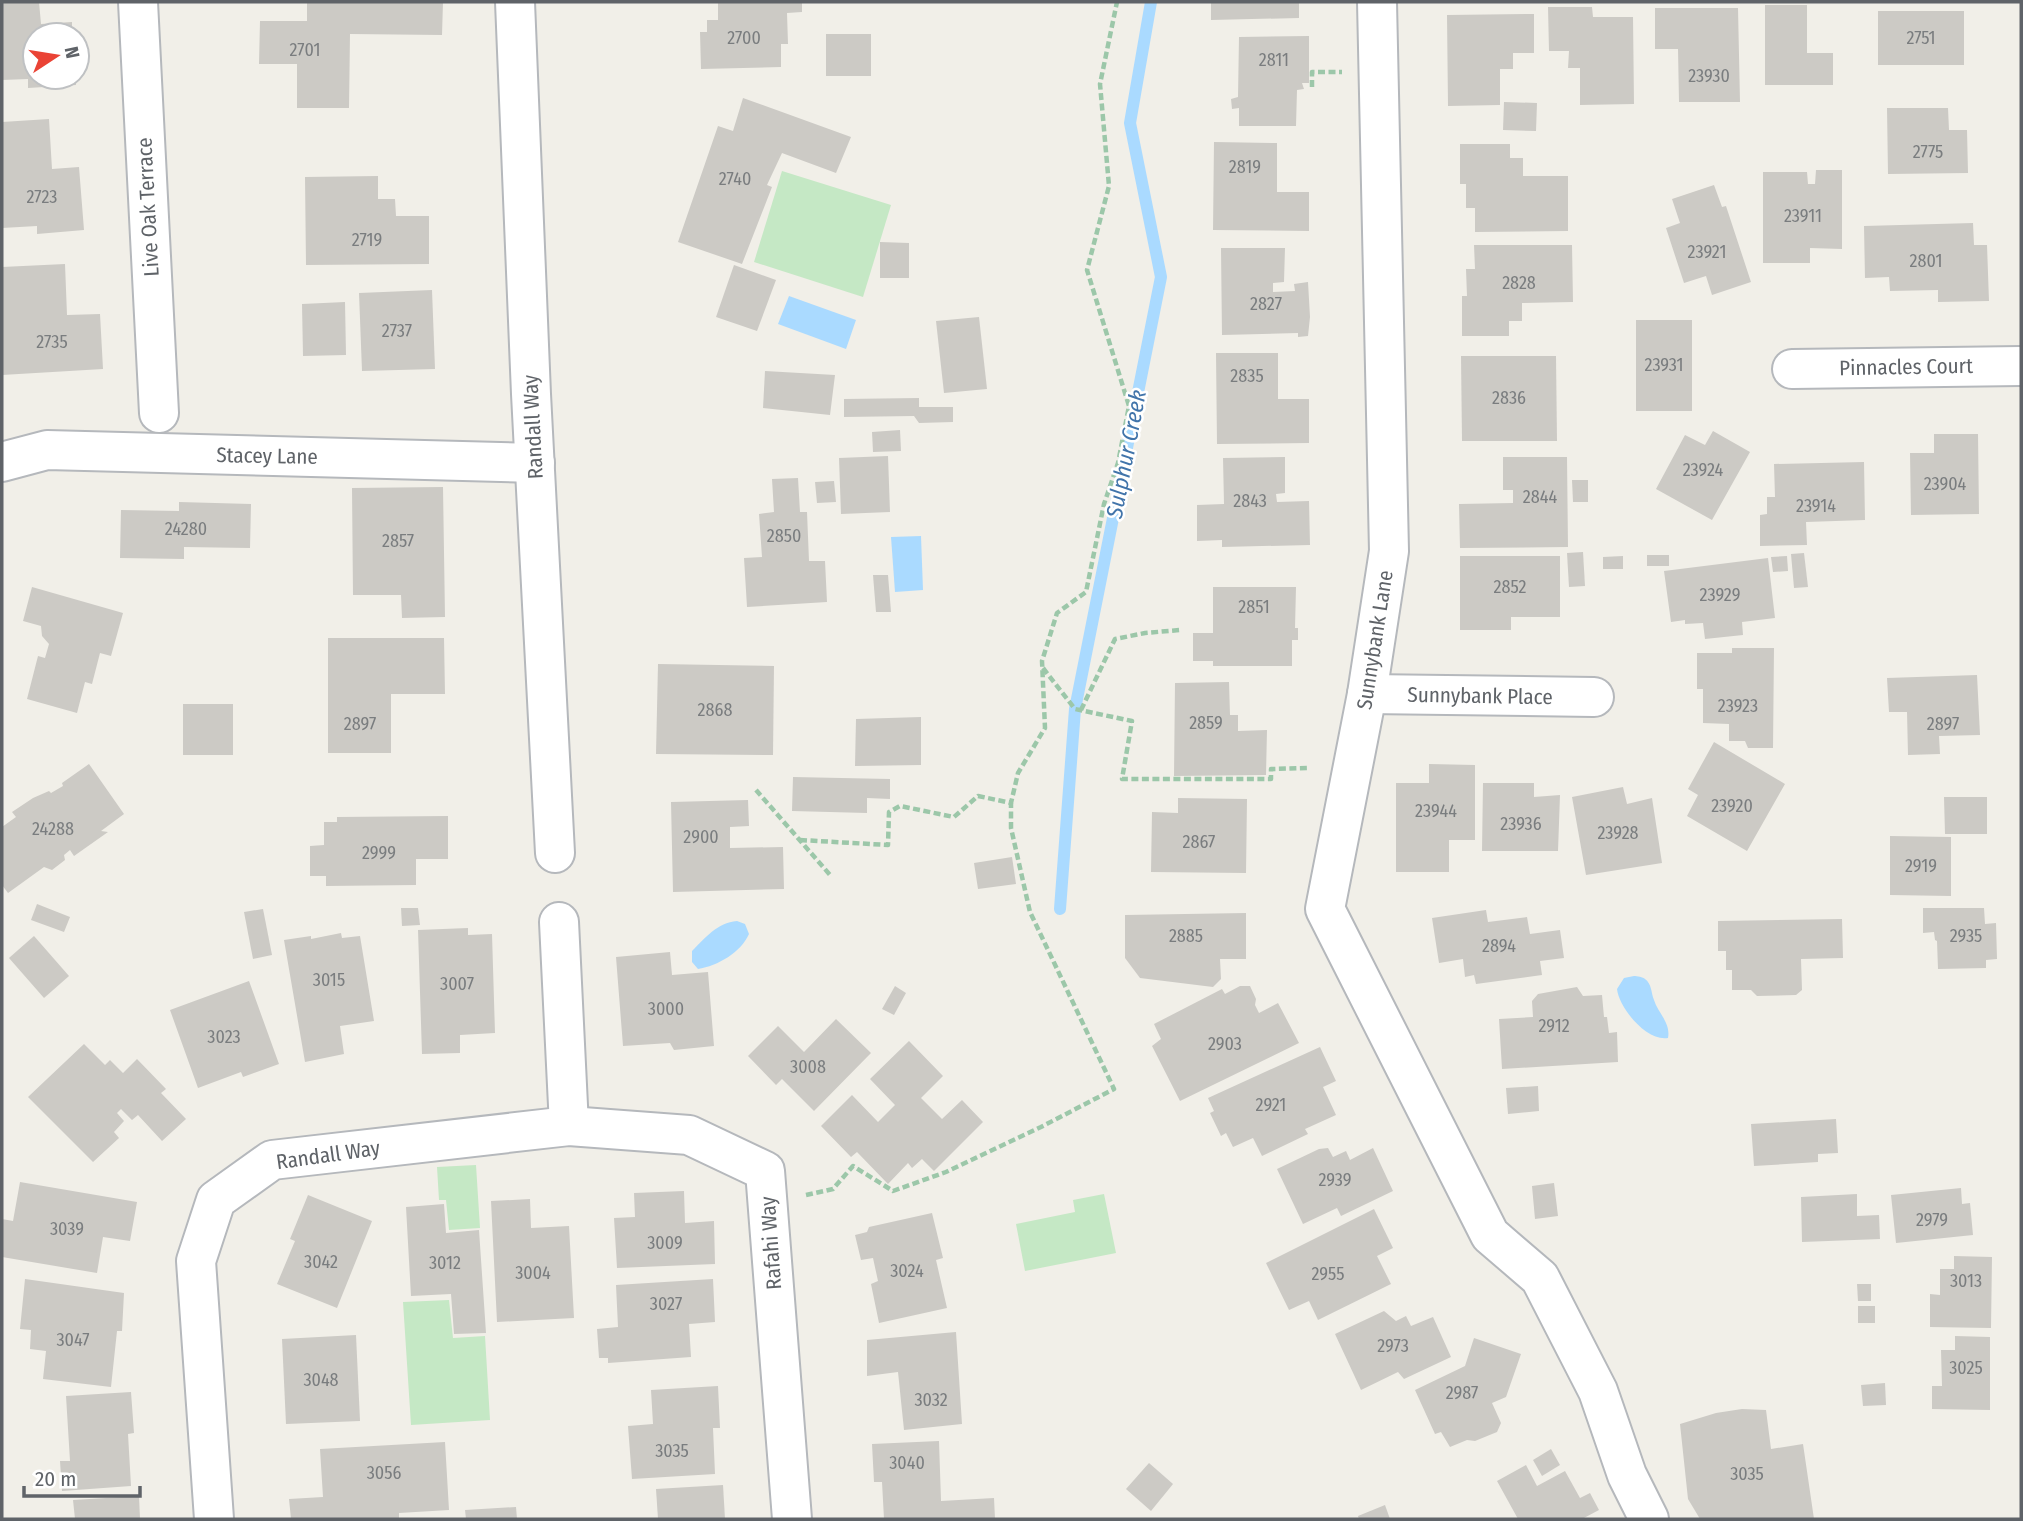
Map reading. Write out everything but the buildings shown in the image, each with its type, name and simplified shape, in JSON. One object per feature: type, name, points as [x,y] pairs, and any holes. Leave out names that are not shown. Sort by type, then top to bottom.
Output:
[{"type":"street","name":"Live Oak Terrace","points":[[138,2],[159,413]]},
{"type":"street","name":"Randall Way","points":[[515,2],[555,853]]},
{"type":"street","name":"Sunnybank Lane","points":[[1377,2],[1389,551],[1367,694],[1325,909],[1490,1235],[1540,1278],[1598,1391],[1628,1475],[1649,1519]]},
{"type":"street","name":"Pinnacles Court","points":[[1792,369],[2021,366]]},
{"type":"street","name":"Stacey Lane","points":[[2,462],[47,450],[535,463]]},
{"type":"street","name":"Sunnybank Place","points":[[1367,694],[1594,697]]},
{"type":"street","points":[[559,922],[569,1126]]},
{"type":"street","name":"Randall Way","points":[[214,1519],[196,1261],[216,1200],[272,1160],[569,1126]]},
{"type":"street","name":"Rafahi Way","points":[[569,1126],[689,1135],[765,1171],[792,1519]]},
{"type":"path","points":[[806,1195],[833,1189],[853,1166],[893,1191],[946,1172],[1041,1127],[1114,1088],[1030,912],[1011,828],[1011,803],[1018,773],[1045,728],[1042,661],[1057,612],[1087,592],[1104,504],[1118,463],[1129,406],[1087,270],[1109,186],[1100,84],[1117,2]]},
{"type":"path","points":[[1312,87],[1312,72],[1353,72]]},
{"type":"path","points":[[1081,710],[1115,639],[1180,630]]},
{"type":"path","points":[[1042,666],[1075,709],[1132,721],[1122,779],[1271,779],[1271,769],[1309,768]]},
{"type":"path","points":[[756,790],[831,876]]},
{"type":"path","points":[[800,840],[888,845],[889,812],[900,806],[954,817],[978,796],[1011,803]]},
{"type":"green space","points":[[782,171],[891,205],[863,297],[754,262]]},
{"type":"green space","points":[[476,1165],[480,1228],[449,1230],[446,1200],[439,1200],[437,1167]]},
{"type":"green space","points":[[1104,1194],[1116,1253],[1025,1271],[1016,1224],[1075,1212],[1073,1200]]},
{"type":"green space","points":[[449,1300],[453,1338],[485,1336],[490,1420],[411,1425],[403,1302]]},
{"type":"water","points":[[789,296],[856,320],[846,349],[778,324]]},
{"type":"water","points":[[921,536],[923,590],[895,592],[891,537]]},
{"type":"water","points":[[737,921],[745,924],[749,934],[745,941],[721,961],[698,969],[692,962],[692,951],[718,928]]},
{"type":"water","points":[[1634,976],[1649,983],[1656,1005],[1668,1028],[1668,1038],[1651,1035],[1635,1022],[1623,1005],[1617,989],[1624,978]]},
{"type":"waterway","name":"Sulphur Creek","points":[[1060,909],[1075,709],[1161,277],[1130,123],[1151,2]]}]
